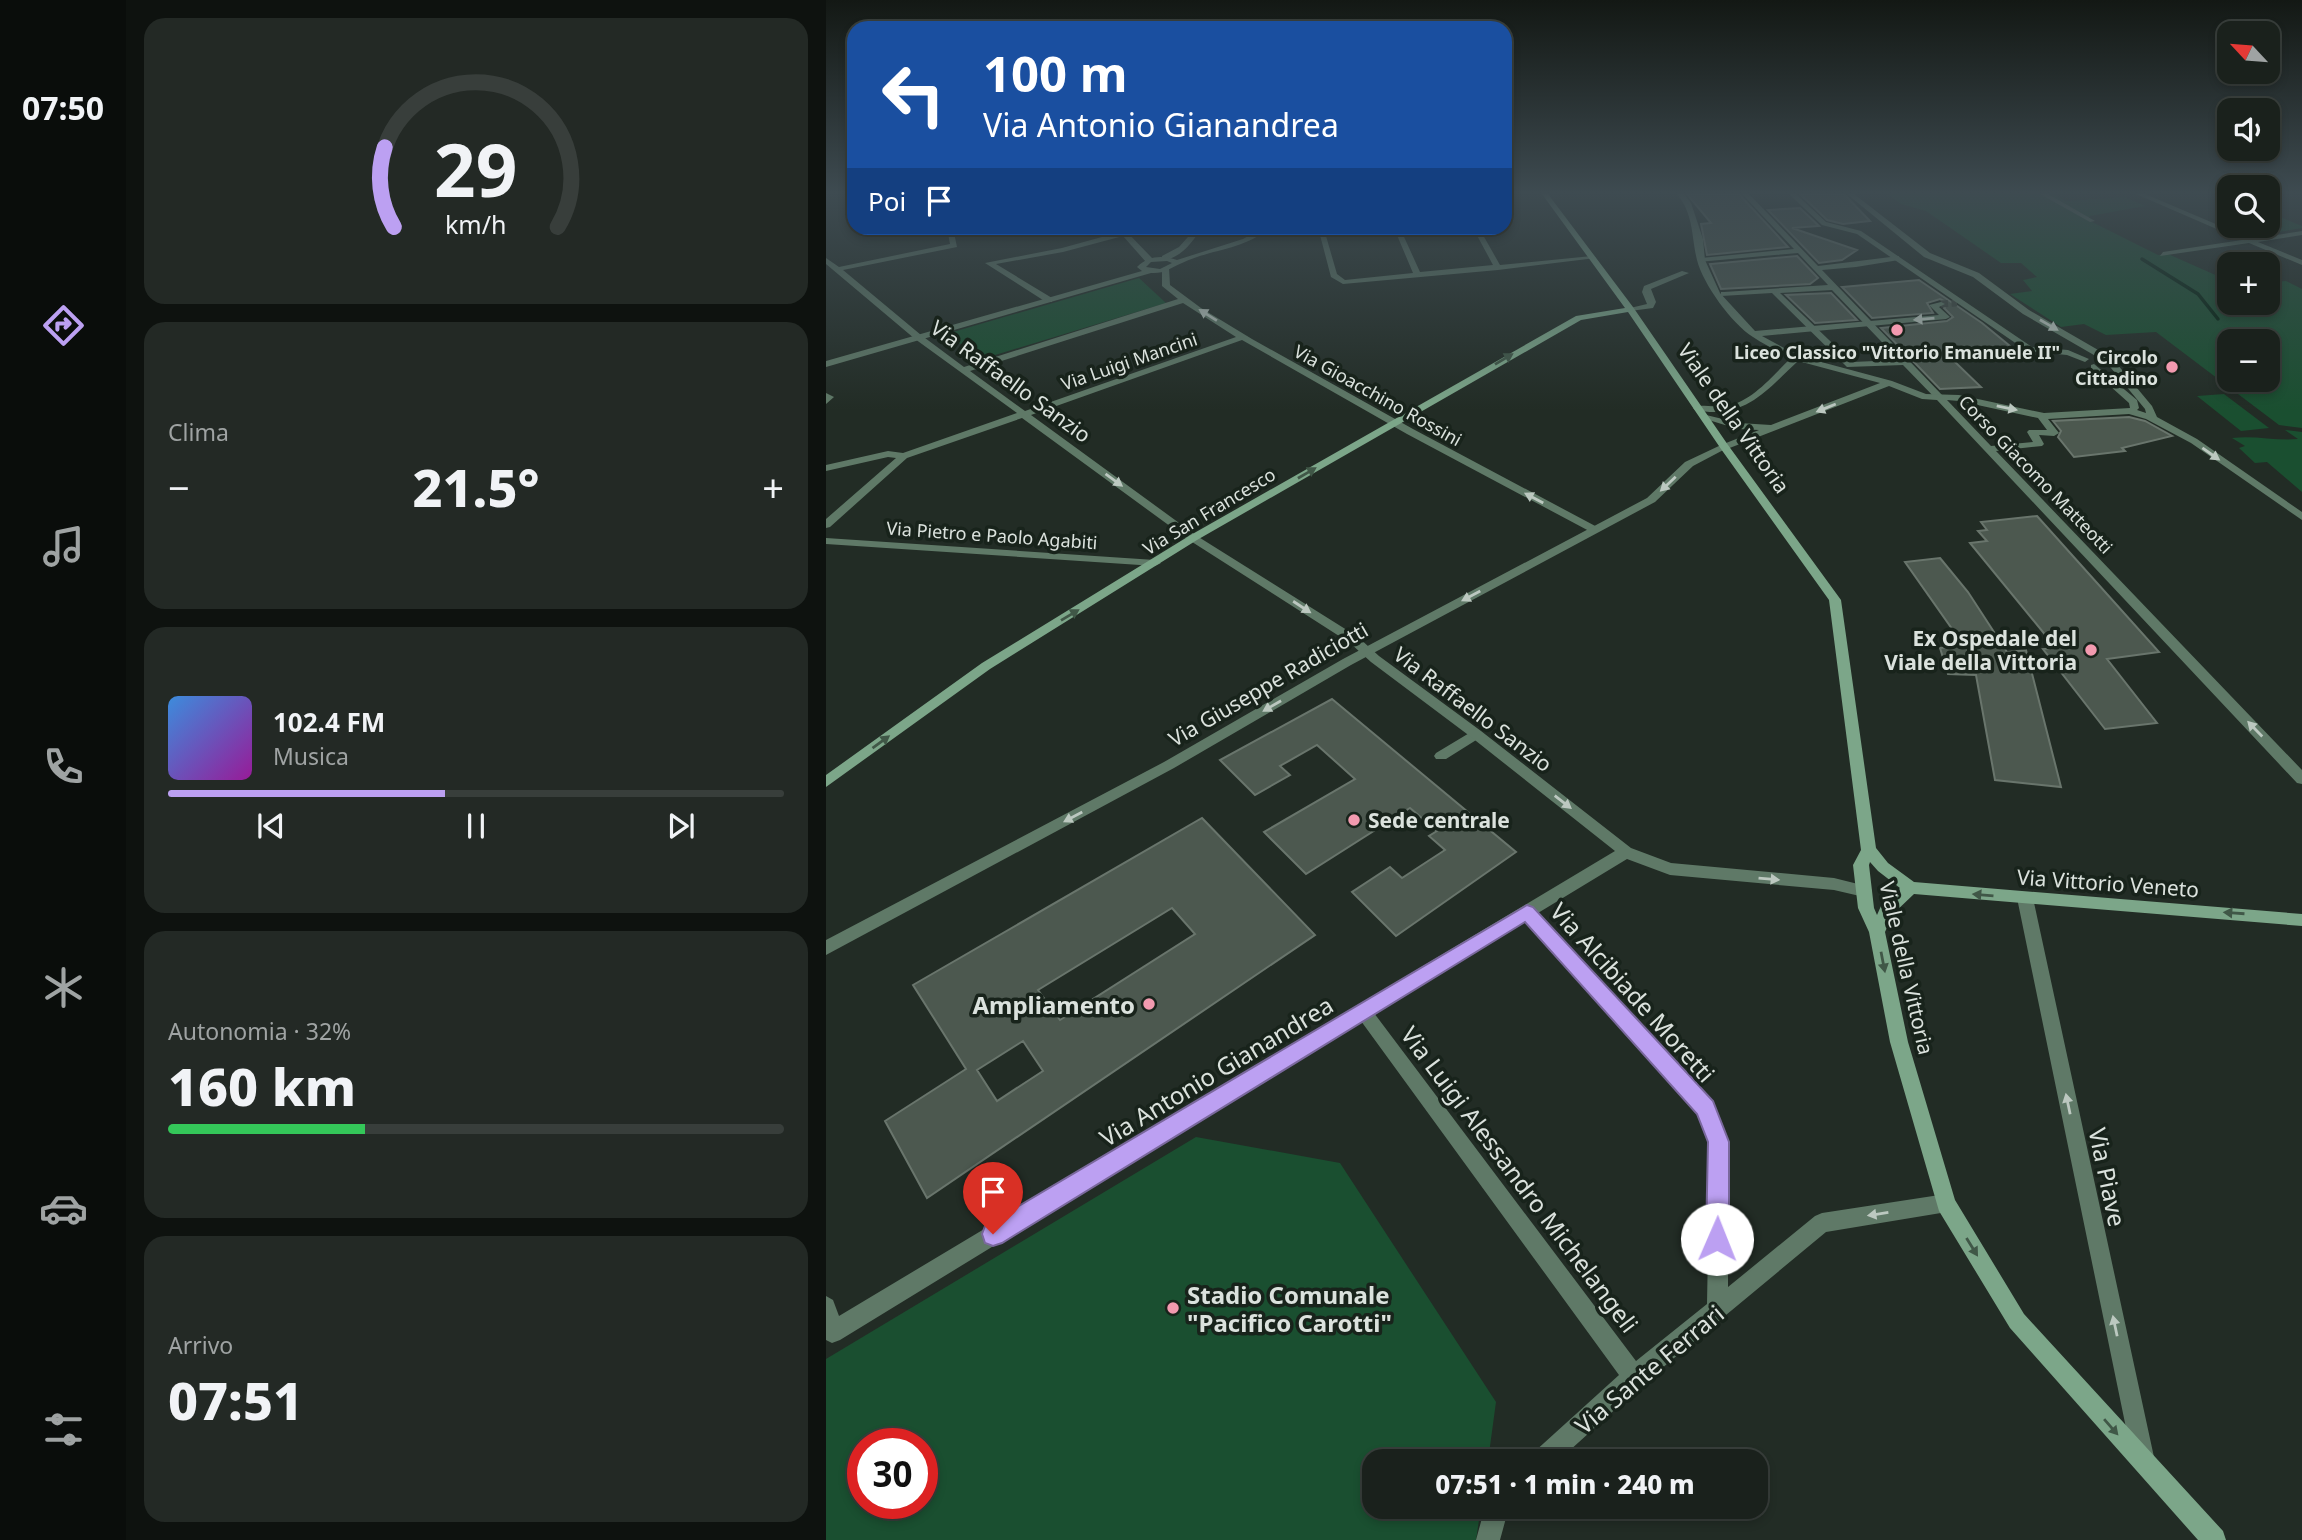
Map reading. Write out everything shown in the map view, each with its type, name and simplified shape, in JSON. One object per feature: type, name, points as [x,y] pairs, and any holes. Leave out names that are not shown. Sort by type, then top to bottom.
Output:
[{"type":"main road","name":"Viale della Vittoria","points":[[1598,266],[1835,600],[1869,850],[1861,866],[1866,908],[1877,932],[1899,1042],[1946,1204],[2017,1321],[2214,1540]]},
{"type":"main road","name":"Via San Francesco","points":[[826,782],[986,666],[1194,538],[1578,318],[1630,309]]},
{"type":"main road","points":[[1869,850],[1883,867],[1911,888],[1887,910],[1877,932]]},
{"type":"main road","name":"Via Vittorio Veneto","points":[[1911,888],[2302,920]]},
{"type":"street","name":"Via Raffaello Sanzio","points":[[834,266],[916,335],[1194,538],[1354,640],[1626,852],[1670,869],[1834,884],[1864,891]]},
{"type":"street","points":[[839,269],[855,266]]},
{"type":"street","points":[[994,266],[1045,298]]},
{"type":"street","points":[[826,364],[916,335],[1145,269],[1166,270],[1168,266]]},
{"type":"street","points":[[1331,266],[1338,279],[1354,282],[1518,266]]},
{"type":"street","points":[[1414,266],[1418,276]]},
{"type":"street","points":[[1703,266],[1716,294],[1753,334],[1796,358],[1889,383],[1925,397],[1958,398],[2041,415],[2130,411],[2153,418],[2202,448],[2302,517]]},
{"type":"street","name":"Corso Giacomo Matteotti","points":[[1815,266],[2302,779]]},
{"type":"street","points":[[1817,268],[1834,266]]},
{"type":"street","points":[[1907,266],[2031,349],[2068,353],[2085,359]]},
{"type":"street","points":[[1954,266],[1976,275],[2026,312],[2109,360],[2149,408],[2153,418]]},
{"type":"street","name":"Via Gioacchino Rossini","points":[[1166,270],[1166,286],[1183,300],[1244,337],[1394,424],[1595,530]]},
{"type":"street","points":[[1630,309],[1650,306],[1652,302],[1646,292],[1647,288],[1685,273]]},
{"type":"street","points":[[1724,294],[1836,287]]},
{"type":"street","points":[[1773,291],[1850,365],[1906,362]]},
{"type":"street","points":[[963,370],[1183,300]]},
{"type":"street","points":[[1753,334],[1946,317],[1933,305],[1941,304]]},
{"type":"street","points":[[826,357],[916,335]]},
{"type":"street","name":"Via Luigi Mancini","points":[[904,456],[1244,337]]},
{"type":"street","points":[[1700,412],[1719,412],[1741,406],[1796,358]]},
{"type":"street","points":[[2094,367],[2134,402],[2135,407],[2130,411]]},
{"type":"street","name":"Via Giuseppe Radiciotti","points":[[826,948],[1169,765],[1367,652],[1651,500],[1698,458],[1889,383]]},
{"type":"street","points":[[1700,412],[1738,426],[1779,428]]},
{"type":"street","points":[[1988,449],[2039,444],[2032,432],[2054,433],[2041,415]]},
{"type":"street","points":[[826,468],[888,454],[904,456]]},
{"type":"street","points":[[826,525],[904,456]]},
{"type":"street","name":"Via Pietro e Paolo Agabiti","points":[[826,541],[1155,563]]},
{"type":"street","points":[[1441,756],[1476,734]]},
{"type":"street","name":"Via Antonio Gianandrea","points":[[826,1307],[832,1332],[1626,852]]},
{"type":"street","name":"Via Piave","points":[[2025,898],[2144,1465]]},
{"type":"street","name":"Via Alcibiade Moretti","points":[[1527,912],[1706,1108],[1719,1142],[1717,1312]]},
{"type":"street","name":"Via Luigi Alessandro Michelangeli","points":[[1363,1011],[1634,1377]]},
{"type":"street","name":"Via Sante Ferrari","points":[[1554,1449],[1634,1377],[1717,1312],[1822,1223],[1946,1204]]},
{"type":"street","points":[[1488,1540],[1494,1519]]},
{"type":"green space","points":[[2024,266],[2195,266],[2217,276],[2217,315],[2280,315],[2280,281],[2286,281],[2302,289],[2302,428],[2279,425],[2235,392],[2280,392],[2280,329],[2217,329],[2217,378],[2156,332],[2106,335],[2084,324],[2061,327],[2010,294],[2032,291],[2023,280],[2037,277]]},
{"type":"green space","points":[[1139,278],[1166,303],[982,359],[946,334]]},
{"type":"green space","points":[[2224,394],[2269,428],[2241,431],[2197,396]]},
{"type":"green space","points":[[2285,430],[2302,432],[2302,492],[2267,462],[2255,463],[2239,448],[2245,446],[2232,438],[2298,439]]},
{"type":"green space","name":"Stadio Comunale \"Pacifico Carotti\"","points":[[1196,1137],[1340,1163],[1496,1402],[1490,1449],[1362,1449],[1362,1519],[1479,1519],[1476,1540],[826,1540],[826,1359]]},
{"type":"building","points":[[1711,266],[1806,266],[1818,278],[1810,284],[1721,289]]},
{"type":"building","points":[[1919,280],[1982,323],[2021,355],[1954,361],[1981,387],[1940,389],[1881,328],[1947,321],[1953,317],[1944,308],[1946,302],[1940,299],[1927,303],[1933,313],[1872,318],[1842,287]]},
{"type":"building","points":[[1831,293],[1857,320],[1815,323],[1786,295]]},
{"type":"building","points":[[2129,417],[2145,421],[2172,436],[2122,448],[2125,451],[2074,457],[2058,437],[2061,431],[2053,421]]},
{"type":"building","points":[[2037,516],[2159,652],[2107,659],[2157,723],[2105,729],[2043,649],[2056,648],[1970,543],[1987,541],[1978,531],[1987,530],[1981,522]]},
{"type":"building","points":[[1940,558],[1968,592],[2007,652],[2026,650],[2061,787],[1995,780],[1976,675],[1948,674],[1940,648],[1964,646],[1905,562]]},
{"type":"building","name":"Sede centrale","points":[[1332,699],[1516,852],[1396,936],[1352,892],[1390,867],[1402,878],[1445,850],[1429,836],[1437,831],[1410,808],[1306,874],[1264,832],[1355,779],[1317,745],[1280,766],[1290,775],[1255,795],[1220,760]]},
{"type":"building","name":"Ampliamento","points":[[1202,818],[1315,935],[927,1198],[885,1121],[966,1069],[913,985]],"holes":[[[1172,908],[1195,934],[1060,1020],[1038,990]],[[1023,1041],[1043,1071],[997,1101],[977,1070]]]},
{"type":"waterway","points":[[2153,266],[2198,294],[2218,319]]},
{"type":"tunnel","points":[[1941,304],[1957,303]]},
{"type":"place","name":"Liceo Classico \"Vittorio Emanuele II\"","points":[[1897,330]]},
{"type":"place","name":"Circolo Cittadino","points":[[2172,367]]},
{"type":"place","name":"Ex Ospedale del Viale della Vittoria","points":[[2091,650]]},
{"type":"place","name":"Sede centrale","points":[[1354,820]]},
{"type":"place","name":"Ampliamento","points":[[1149,1004]]},
{"type":"place","name":"Stadio Comunale \"Pacifico Carotti\"","points":[[1173,1308]]},
{"type":"route","points":[[993,1234],[1527,912],[1706,1108],[1719,1142],[1717,1239]]}]
